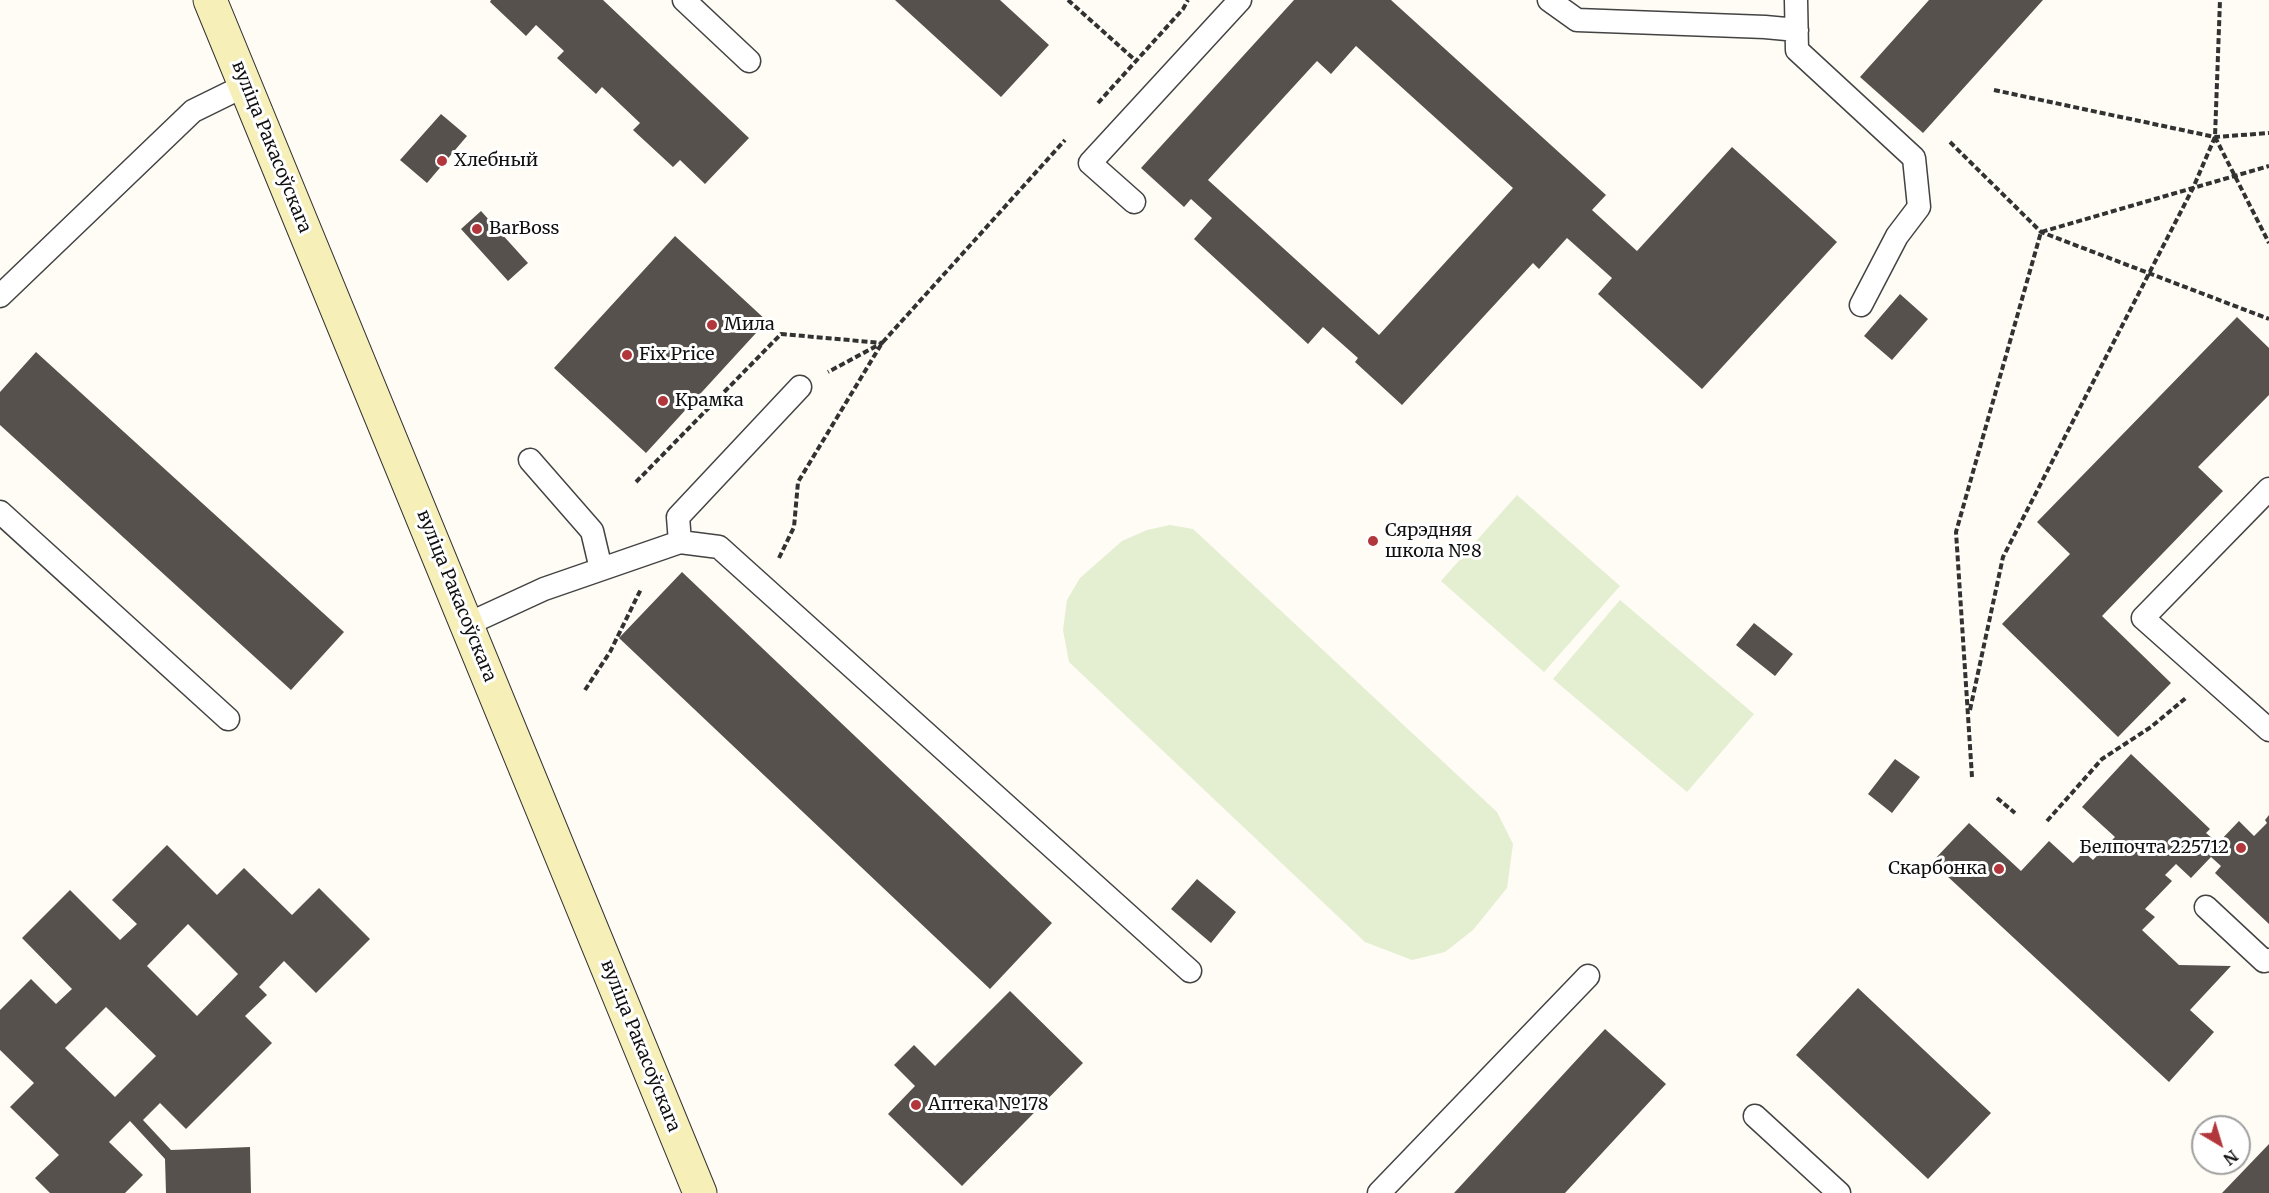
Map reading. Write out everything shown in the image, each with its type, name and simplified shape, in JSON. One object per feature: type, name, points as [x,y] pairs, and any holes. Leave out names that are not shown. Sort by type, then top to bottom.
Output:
[{"type":"main road","name":"вуліца Ракасоўскага","points":[[210,0],[700,1193]]},
{"type":"lane","points":[[684,0],[749,61]]},
{"type":"lane","points":[[1134,202],[1090,163],[1240,0]]},
{"type":"lane","points":[[1549,0],[1577,20],[1797,30]]},
{"type":"lane","points":[[1796,0],[1797,50],[1914,158],[1919,207],[1897,236],[1861,305]]},
{"type":"lane","points":[[0,296],[194,111],[246,85]]},
{"type":"lane","points":[[680,542],[678,517],[800,387]]},
{"type":"lane","points":[[530,460],[592,531],[601,569]]},
{"type":"lane","points":[[2269,489],[2143,618],[2269,730]]},
{"type":"lane","points":[[0,512],[228,720]]},
{"type":"lane","points":[[468,624],[544,589],[680,542],[719,547],[1190,971]]},
{"type":"lane","points":[[2206,907],[2264,961],[2269,960]]},
{"type":"lane","points":[[1379,1193],[1588,976]]},
{"type":"lane","points":[[1755,1116],[1839,1193]]},
{"type":"path","points":[[1068,0],[1136,61]]},
{"type":"path","points":[[1096,105],[1189,0]]},
{"type":"path","points":[[1970,715],[2002,557],[2193,188],[2215,137],[2220,0]]},
{"type":"path","points":[[1994,90],[2215,137],[2269,133]]},
{"type":"path","points":[[766,588],[794,527],[798,482],[882,343],[1072,132]]},
{"type":"path","points":[[2215,137],[2269,243]]},
{"type":"path","points":[[1950,142],[2041,232],[2269,319]]},
{"type":"path","points":[[2041,232],[2269,166]]},
{"type":"path","points":[[1972,777],[1970,715],[1956,532],[2041,232]]},
{"type":"path","points":[[585,690],[610,652],[645,580]]},
{"type":"path","points":[[2047,821],[2102,759],[2151,727],[2211,678]]},
{"type":"path","points":[[1996,798],[2015,813]]},
{"type":"green space","points":[[1517,495],[1620,586],[1544,672],[1441,581]]},
{"type":"green space","points":[[1170,525],[1193,529],[1497,812],[1513,844],[1507,888],[1473,930],[1445,952],[1412,960],[1365,942],[1069,662],[1063,630],[1067,600],[1080,578],[1122,541],[1147,530]]},
{"type":"green space","points":[[1620,600],[1754,714],[1687,792],[1553,679]]},
{"type":"building","points":[[491,0],[603,0],[749,138],[705,184],[680,160],[673,167],[633,130],[640,123],[602,87],[596,94],[557,58],[564,51],[536,25],[526,36],[490,2]]},
{"type":"building","points":[[895,0],[1000,0],[1049,45],[1001,97]]},
{"type":"building","points":[[1294,0],[1391,0],[1606,195],[1592,210],[1637,251],[1732,147],[1837,242],[1702,389],[1598,294],[1612,278],[1567,238],[1539,269],[1533,263],[1402,405],[1355,362],[1358,358],[1323,327],[1308,344],[1194,239],[1212,218],[1191,199],[1184,207],[1141,168]],"holes":[[[1356,46],[1513,188],[1379,335],[1208,180],[1317,61],[1331,74]]]},
{"type":"building","points":[[1929,0],[2043,0],[1923,133],[1860,77]]},
{"type":"building","points":[[441,114],[467,136],[427,183],[400,160]]},
{"type":"building","points":[[481,211],[528,263],[508,281],[461,229]]},
{"type":"building","points":[[675,236],[767,321],[646,453],[554,368]]},
{"type":"building","points":[[1900,294],[1928,319],[1892,360],[1864,336]]},
{"type":"building","points":[[2237,317],[2269,348],[2269,395],[2198,467],[2223,491],[2102,616],[2171,683],[2118,737],[2002,624],[2070,554],[2037,522]]},
{"type":"building","points":[[36,352],[344,632],[291,690],[0,425],[0,392]]},
{"type":"building","points":[[682,572],[1052,923],[990,989],[619,638]]},
{"type":"building","points":[[1754,623],[1793,654],[1775,676],[1736,645]]},
{"type":"building","points":[[2131,754],[2210,829],[2206,833],[2218,843],[2239,821],[2254,836],[2267,823],[2265,820],[2269,815],[2269,924],[2215,873],[2221,866],[2211,857],[2191,878],[2176,864],[2165,875],[2172,881],[2145,909],[2155,917],[2142,930],[2179,965],[2231,966],[2190,1010],[2214,1032],[2169,1082],[1932,862],[1969,823],[2021,871],[2049,841],[2073,863],[2084,852],[2093,860],[2115,837],[2082,807]]},
{"type":"building","points":[[1895,759],[1920,777],[1892,813],[1868,794]]},
{"type":"building","points":[[167,845],[217,895],[244,868],[292,915],[319,888],[370,939],[316,993],[284,961],[259,987],[267,995],[245,1016],[272,1043],[186,1129],[160,1103],[143,1120],[171,1150],[250,1147],[251,1193],[166,1193],[165,1159],[130,1121],[109,1142],[143,1175],[125,1193],[50,1193],[35,1178],[59,1155],[10,1107],[34,1083],[0,1050],[0,1010],[31,979],[56,1004],[72,989],[22,938],[70,890],[120,940],[137,924],[112,900]],"holes":[[[188,924],[238,974],[197,1016],[147,966]],[[106,1007],[156,1056],[115,1097],[65,1048]]]},
{"type":"building","points":[[1197,879],[1236,912],[1211,943],[1171,909]]},
{"type":"building","points":[[1858,988],[1991,1113],[1928,1179],[1796,1055]]},
{"type":"building","points":[[1010,991],[1083,1063],[962,1186],[888,1114],[915,1086],[894,1065],[914,1045],[935,1066]]},
{"type":"building","points":[[1605,1029],[1666,1084],[1565,1193],[1454,1193]]},
{"type":"building","points":[[2269,1144],[2269,1193],[2222,1193],[2239,1175],[2251,1175],[2251,1163]]},
{"type":"place","name":"Хлебный","points":[[442,161]]},
{"type":"place","name":"BarBoss","points":[[477,229]]},
{"type":"place","name":"Мила","points":[[712,325]]},
{"type":"place","name":"Fix Price","points":[[627,355]]},
{"type":"place","name":"Крамка","points":[[663,401]]},
{"type":"place","name":"Сярэдняя школа №8","points":[[1373,541]]},
{"type":"place","name":"Белпочта 225712","points":[[2241,848]]},
{"type":"place","name":"Скарбонка","points":[[1999,869]]},
{"type":"place","name":"Аптека №178","points":[[916,1105]]}]
